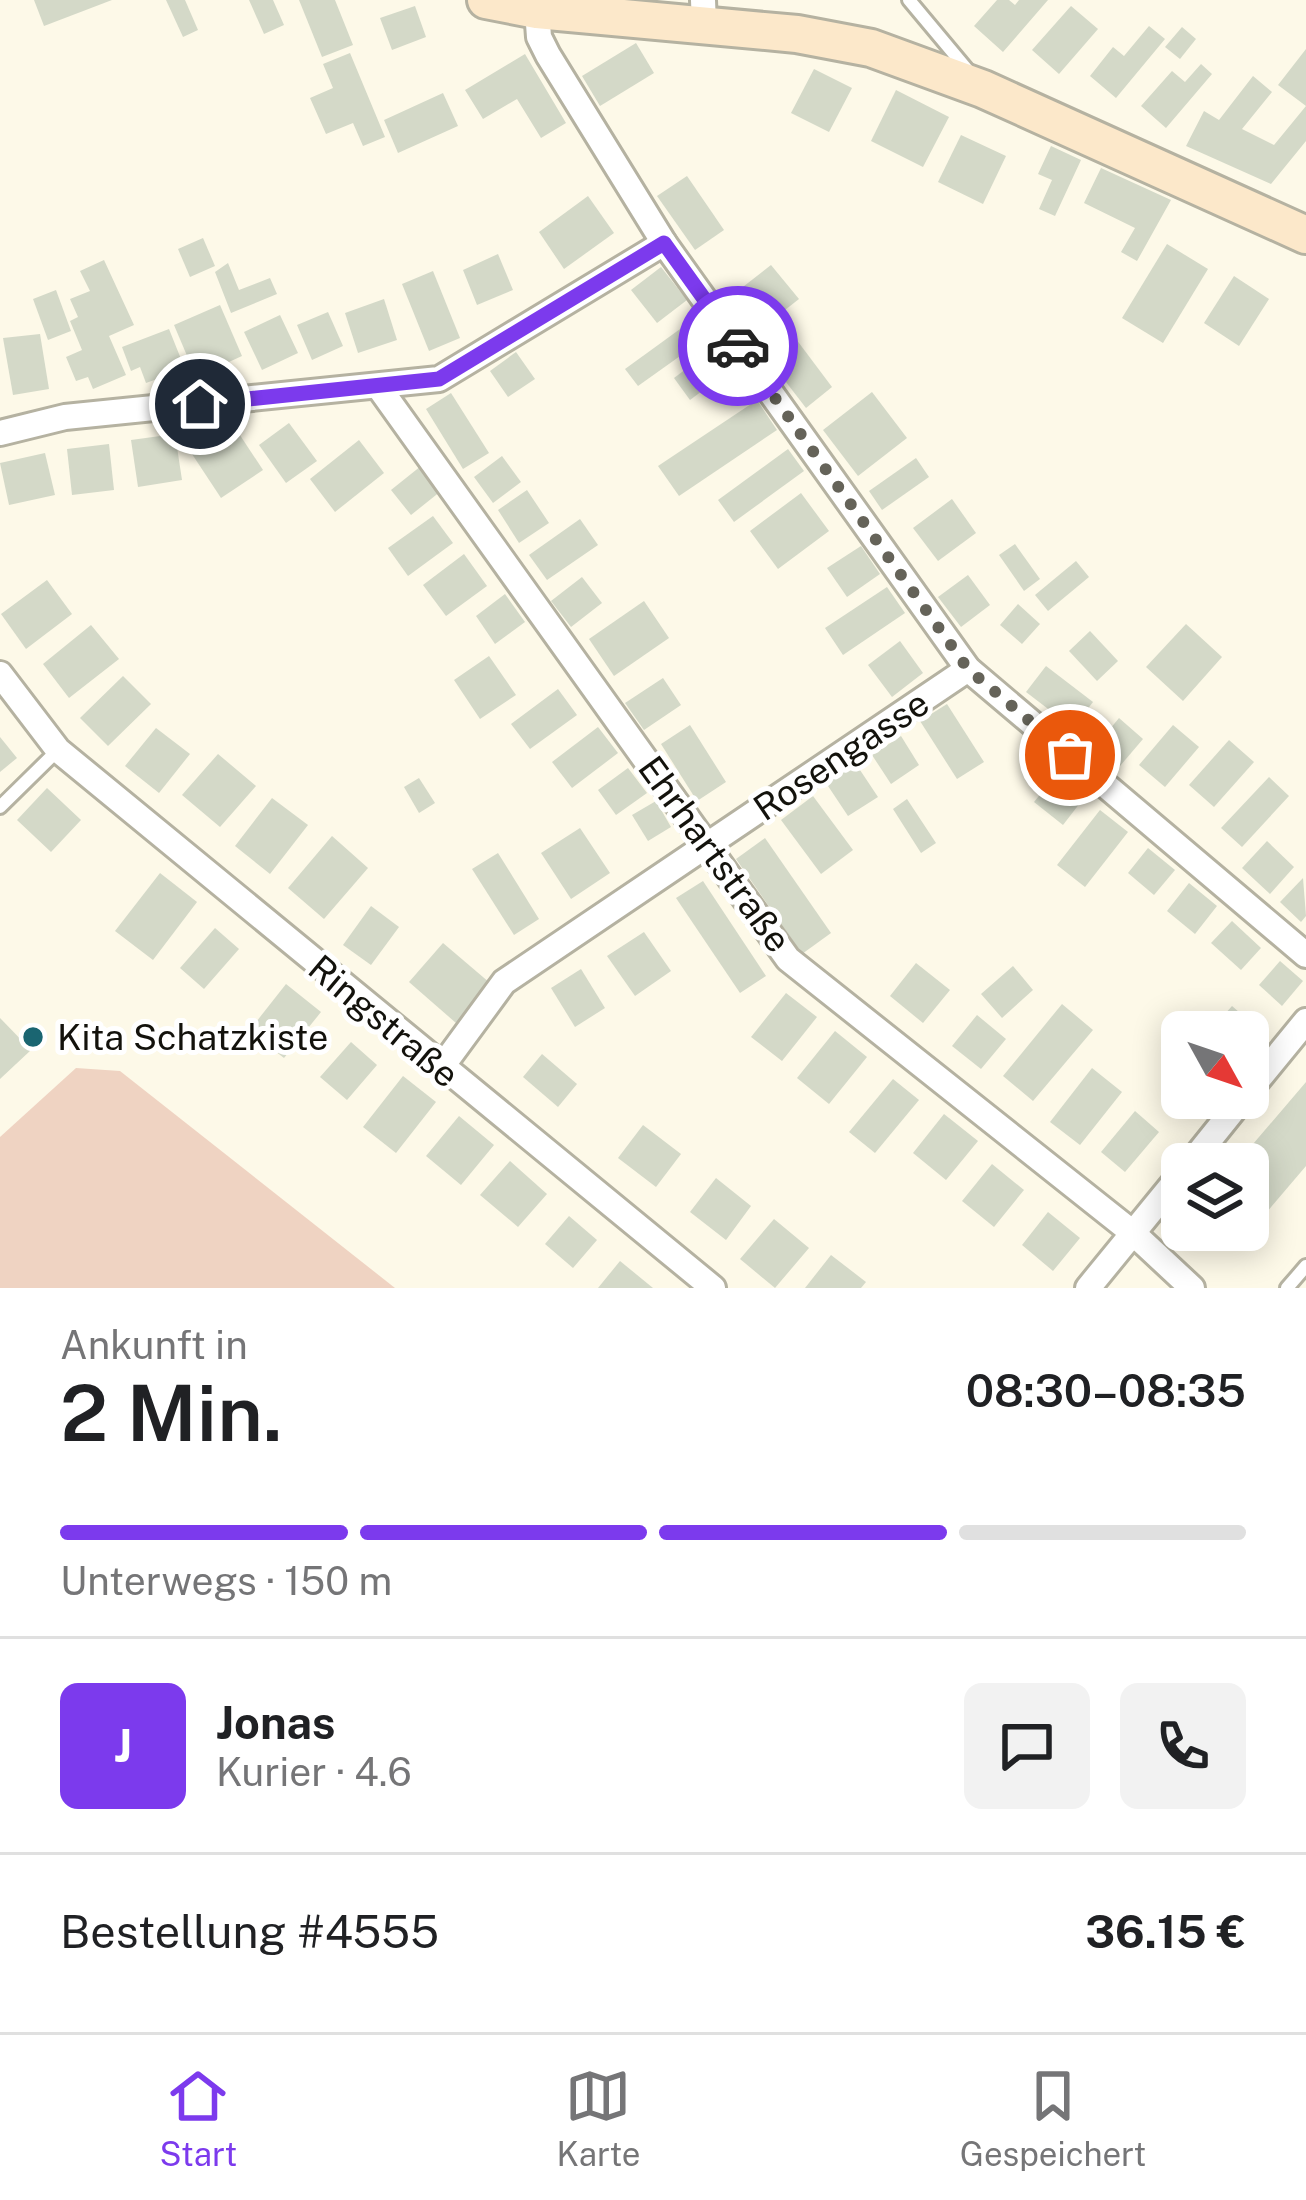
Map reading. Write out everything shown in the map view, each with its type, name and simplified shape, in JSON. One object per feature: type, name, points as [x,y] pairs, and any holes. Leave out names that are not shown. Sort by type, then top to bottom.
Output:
[{"type":"main road","points":[[486,0],[537,10],[704,12],[871,48],[983,89],[1306,235]]},
{"type":"street","points":[[537,10],[538,37],[664,243],[968,669],[1306,955]]},
{"type":"street","points":[[0,433],[65,417],[439,379],[664,243]]},
{"type":"street","name":"Ehrhartstraße","points":[[378,386],[788,959],[1133,1233],[1192,1288]]},
{"type":"street","name":"Rosengasse","points":[[441,1068],[504,982],[968,669]]},
{"type":"street","name":"Ringstraße","points":[[0,674],[58,750],[712,1288]]},
{"type":"street","points":[[1269,1067],[1306,1021]]},
{"type":"street","points":[[1207,1143],[1227,1119]]},
{"type":"street","points":[[1088,1288],[1161,1199]]},
{"type":"lane","points":[[909,0],[983,89]]},
{"type":"lane","points":[[0,807],[58,750]]},
{"type":"lane","points":[[1286,1288],[1306,1266]]},
{"type":"shaded area","points":[[76,1068],[120,1071],[395,1288],[0,1288],[0,1137]]},
{"type":"building","points":[[34,0],[112,0],[44,26]]},
{"type":"building","points":[[166,0],[185,0],[198,30],[183,37]]},
{"type":"building","points":[[249,0],[273,0],[284,25],[264,34]]},
{"type":"building","points":[[299,0],[335,0],[353,45],[322,57]]},
{"type":"building","points":[[997,0],[1015,5],[1019,0],[1048,0],[1003,52],[974,26]]},
{"type":"building","points":[[415,6],[426,37],[392,50],[380,18]]},
{"type":"building","points":[[1071,6],[1098,29],[1059,74],[1032,50]]},
{"type":"building","points":[[1149,26],[1165,39],[1116,98],[1090,76],[1113,47],[1124,56]]},
{"type":"building","points":[[1182,27],[1196,39],[1180,59],[1165,47]]},
{"type":"building","points":[[636,43],[654,73],[600,106],[582,76]]},
{"type":"building","points":[[1306,49],[1306,106],[1278,85]]},
{"type":"building","points":[[350,53],[385,137],[363,146],[353,123],[326,134],[310,98],[333,88],[323,64]]},
{"type":"building","points":[[525,54],[566,123],[541,138],[517,99],[483,119],[465,90]]},
{"type":"building","points":[[1201,64],[1212,74],[1166,128],[1141,106],[1172,71],[1185,82]]},
{"type":"building","points":[[814,69],[852,88],[829,132],[791,113]]},
{"type":"building","points":[[1253,76],[1272,92],[1242,129],[1274,145],[1306,106],[1306,141],[1271,184],[1186,146],[1204,111],[1219,120]]},
{"type":"building","points":[[896,90],[949,117],[923,167],[871,141]]},
{"type":"building","points":[[443,93],[458,126],[398,153],[384,120]]},
{"type":"building","points":[[961,135],[1006,156],[983,204],[938,182]]},
{"type":"building","points":[[1051,146],[1081,160],[1055,216],[1039,209],[1052,180],[1038,174]]},
{"type":"building","points":[[1101,168],[1171,200],[1137,261],[1121,252],[1135,228],[1084,203]]},
{"type":"building","points":[[687,176],[724,230],[695,250],[657,196]]},
{"type":"building","points":[[588,196],[614,233],[564,269],[539,232]]},
{"type":"building","points":[[203,238],[215,266],[190,277],[178,249]]},
{"type":"building","points":[[1167,244],[1208,269],[1163,343],[1122,318]]},
{"type":"building","points":[[498,254],[513,290],[477,305],[463,270]]},
{"type":"building","points":[[104,260],[134,325],[109,336],[126,375],[93,389],[88,377],[76,381],[66,357],[82,350],[70,321],[78,317],[70,299],[90,291],[80,271]]},
{"type":"building","points":[[228,263],[239,290],[270,278],[277,294],[231,313],[215,272]]},
{"type":"building","points":[[771,265],[799,299],[757,332],[730,297]]},
{"type":"building","points":[[661,267],[687,300],[657,323],[631,290]]},
{"type":"building","points":[[433,271],[460,338],[429,351],[402,284]]},
{"type":"building","points":[[1234,276],[1269,299],[1239,346],[1204,323]]},
{"type":"building","points":[[56,290],[71,331],[48,340],[33,299]]},
{"type":"building","points":[[384,299],[397,340],[358,353],[345,313]]},
{"type":"building","points":[[220,305],[242,356],[196,377],[174,325]]},
{"type":"building","points":[[328,312],[343,346],[312,360],[297,325]]},
{"type":"building","points":[[280,315],[298,353],[262,370],[244,332]]},
{"type":"building","points":[[698,316],[711,334],[638,386],[625,369]]},
{"type":"building","points":[[169,329],[185,369],[146,383],[140,367],[131,371],[122,347]]},
{"type":"building","points":[[40,334],[49,389],[13,395],[3,338]]},
{"type":"building","points":[[796,339],[832,387],[806,408],[769,360]]},
{"type":"building","points":[[718,345],[734,367],[690,400],[674,378]]},
{"type":"building","points":[[516,352],[535,379],[508,397],[490,371]]},
{"type":"building","points":[[872,392],[907,438],[858,476],[823,430]]},
{"type":"building","points":[[451,393],[489,453],[463,469],[426,409]]},
{"type":"building","points":[[757,400],[777,430],[679,496],[658,466]]},
{"type":"building","points":[[230,420],[263,470],[221,498],[188,448]]},
{"type":"building","points":[[289,423],[317,461],[286,483],[259,445]]},
{"type":"building","points":[[175,434],[182,480],[138,487],[131,440]]},
{"type":"building","points":[[359,440],[384,473],[335,512],[310,479]]},
{"type":"building","points":[[109,444],[114,490],[72,495],[67,449]]},
{"type":"building","points":[[788,449],[804,471],[734,522],[718,500]]},
{"type":"building","points":[[45,453],[55,495],[9,505],[0,463]]},
{"type":"building","points":[[502,456],[521,482],[493,503],[474,477]]},
{"type":"building","points":[[916,458],[929,477],[882,510],[869,491]]},
{"type":"building","points":[[421,466],[441,491],[411,515],[391,490]]},
{"type":"building","points":[[527,490],[549,523],[519,543],[498,510]]},
{"type":"building","points":[[801,493],[829,531],[778,569],[750,531]]},
{"type":"building","points":[[952,499],[976,533],[938,561],[913,528]]},
{"type":"building","points":[[433,516],[453,543],[408,576],[388,548]]},
{"type":"building","points":[[580,519],[598,545],[547,580],[529,555]]},
{"type":"building","points":[[1015,544],[1040,579],[1024,591],[999,555]]},
{"type":"building","points":[[861,546],[880,574],[847,597],[827,568]]},
{"type":"building","points":[[464,554],[487,586],[446,616],[423,585]]},
{"type":"building","points":[[1076,561],[1089,577],[1048,611],[1035,595]]},
{"type":"building","points":[[968,575],[990,605],[961,627],[938,597]]},
{"type":"building","points":[[582,577],[602,603],[571,627],[551,601]]},
{"type":"building","points":[[47,580],[72,614],[26,649],[1,614]]},
{"type":"building","points":[[887,587],[905,613],[843,655],[825,628]]},
{"type":"building","points":[[505,594],[525,622],[495,644],[476,616]]},
{"type":"building","points":[[644,601],[669,638],[614,676],[589,639]]},
{"type":"building","points":[[1018,604],[1040,624],[1022,644],[1000,625]]},
{"type":"building","points":[[1186,624],[1222,657],[1183,701],[1146,667]]},
{"type":"building","points":[[91,625],[119,659],[69,698],[43,664]]},
{"type":"building","points":[[1090,631],[1118,661],[1097,681],[1069,651]]},
{"type":"building","points":[[900,641],[923,673],[892,697],[868,665]]},
{"type":"building","points":[[489,656],[516,695],[480,719],[454,680]]},
{"type":"building","points":[[1046,666],[1093,702],[1073,728],[1026,692]]},
{"type":"building","points":[[123,676],[151,704],[108,746],[80,718]]},
{"type":"building","points":[[663,678],[681,705],[644,730],[625,703]]},
{"type":"building","points":[[558,689],[577,715],[530,749],[511,724]]},
{"type":"building","points":[[947,704],[984,762],[957,779],[920,721]]},
{"type":"building","points":[[1119,718],[1143,739],[1120,766],[1096,746]]},
{"type":"building","points":[[690,725],[726,782],[697,801],[661,744]]},
{"type":"building","points":[[1173,725],[1199,747],[1165,787],[1139,765]]},
{"type":"building","points":[[598,727],[618,753],[572,788],[552,762]]},
{"type":"building","points":[[156,728],[190,754],[159,793],[125,766]]},
{"type":"building","points":[[901,736],[919,765],[891,784],[872,755]]},
{"type":"building","points":[[0,737],[17,758],[0,772]]},
{"type":"building","points":[[1229,740],[1254,762],[1214,807],[1189,785]]},
{"type":"building","points":[[218,754],[256,786],[220,827],[182,795]]},
{"type":"building","points":[[856,764],[878,797],[848,816],[826,783]]},
{"type":"building","points":[[628,768],[647,793],[616,815],[598,790]]},
{"type":"building","points":[[1059,771],[1087,794],[1063,825],[1034,802]]},
{"type":"building","points":[[1269,777],[1289,796],[1242,847],[1221,828]]},
{"type":"building","points":[[419,778],[435,803],[419,813],[404,787]]},
{"type":"building","points":[[47,788],[81,820],[51,852],[17,820]]},
{"type":"building","points":[[813,796],[853,850],[821,874],[781,820]]},
{"type":"building","points":[[272,798],[308,825],[270,874],[235,846]]},
{"type":"building","points":[[907,799],[936,843],[921,853],[893,809]]},
{"type":"building","points":[[656,801],[671,827],[648,841],[632,815]]},
{"type":"building","points":[[1100,810],[1128,832],[1085,887],[1057,865]]},
{"type":"building","points":[[580,828],[610,873],[571,899],[541,853]]},
{"type":"building","points":[[332,836],[368,868],[324,919],[288,888]]},
{"type":"building","points":[[765,838],[831,933],[802,954],[736,859]]},
{"type":"building","points":[[1267,841],[1294,867],[1270,894],[1242,868]]},
{"type":"building","points":[[1148,848],[1175,870],[1154,895],[1128,873]]},
{"type":"building","points":[[498,853],[539,919],[514,935],[472,869]]},
{"type":"building","points":[[160,873],[197,902],[153,960],[115,931]]},
{"type":"building","points":[[1303,878],[1306,916],[1301,922],[1280,902]]},
{"type":"building","points":[[703,881],[766,976],[740,993],[676,898]]},
{"type":"building","points":[[1189,883],[1217,906],[1195,934],[1167,911]]},
{"type":"building","points":[[371,906],[399,927],[371,965],[343,945]]},
{"type":"building","points":[[1232,921],[1261,948],[1241,970],[1211,943]]},
{"type":"building","points":[[215,928],[239,949],[204,989],[180,968]]},
{"type":"building","points":[[644,932],[671,971],[635,996],[607,956]]},
{"type":"building","points":[[443,943],[490,983],[456,1023],[409,982]]},
{"type":"building","points":[[1280,961],[1303,981],[1282,1006],[1259,985]]},
{"type":"building","points":[[916,963],[950,990],[923,1023],[890,996]]},
{"type":"building","points":[[1013,966],[1033,990],[1002,1018],[981,994]]},
{"type":"building","points":[[581,969],[605,1008],[575,1027],[551,988]]},
{"type":"building","points":[[286,984],[321,1012],[284,1058],[249,1031]]},
{"type":"building","points":[[786,993],[817,1017],[782,1061],[751,1037]]},
{"type":"building","points":[[1062,1004],[1093,1030],[1033,1101],[1003,1076]]},
{"type":"building","points":[[977,1015],[1006,1039],[981,1069],[952,1046]]},
{"type":"building","points":[[0,1018],[31,1050],[0,1079]]},
{"type":"building","points":[[835,1031],[867,1057],[829,1104],[797,1078]]},
{"type":"building","points":[[351,1042],[377,1065],[347,1100],[320,1077]]},
{"type":"building","points":[[542,1054],[577,1084],[558,1107],[523,1077]]},
{"type":"building","points":[[1092,1068],[1122,1092],[1080,1145],[1050,1122]]},
{"type":"building","points":[[403,1076],[436,1102],[396,1153],[363,1127]]},
{"type":"building","points":[[893,1079],[919,1100],[875,1153],[849,1132]]},
{"type":"building","points":[[1306,1082],[1306,1166],[1269,1210],[1269,1143],[1254,1143]]},
{"type":"building","points":[[1135,1111],[1159,1132],[1125,1172],[1101,1152]]},
{"type":"building","points":[[944,1114],[978,1141],[946,1180],[913,1153]]},
{"type":"building","points":[[459,1116],[494,1145],[461,1185],[426,1156]]},
{"type":"building","points":[[643,1125],[681,1154],[656,1187],[618,1158]]},
{"type":"building","points":[[510,1161],[547,1194],[518,1227],[480,1195]]},
{"type":"building","points":[[992,1164],[1024,1190],[994,1227],[962,1201]]},
{"type":"building","points":[[716,1178],[751,1206],[726,1240],[690,1212]]},
{"type":"building","points":[[1048,1212],[1080,1238],[1053,1271],[1022,1245]]},
{"type":"building","points":[[569,1216],[597,1240],[573,1268],[545,1244]]},
{"type":"building","points":[[774,1219],[809,1248],[775,1288],[740,1259]]},
{"type":"building","points":[[831,1255],[866,1282],[861,1288],[805,1288]]},
{"type":"building","points":[[620,1261],[653,1288],[598,1288]]},
{"type":"way so far","points":[[738,346],[968,669],[1070,755]]},
{"type":"place","name":"Kita Schatzkiste","points":[[33,1037]]},
{"type":"route","points":[[200,404],[439,379],[664,243],[738,346]]}]
